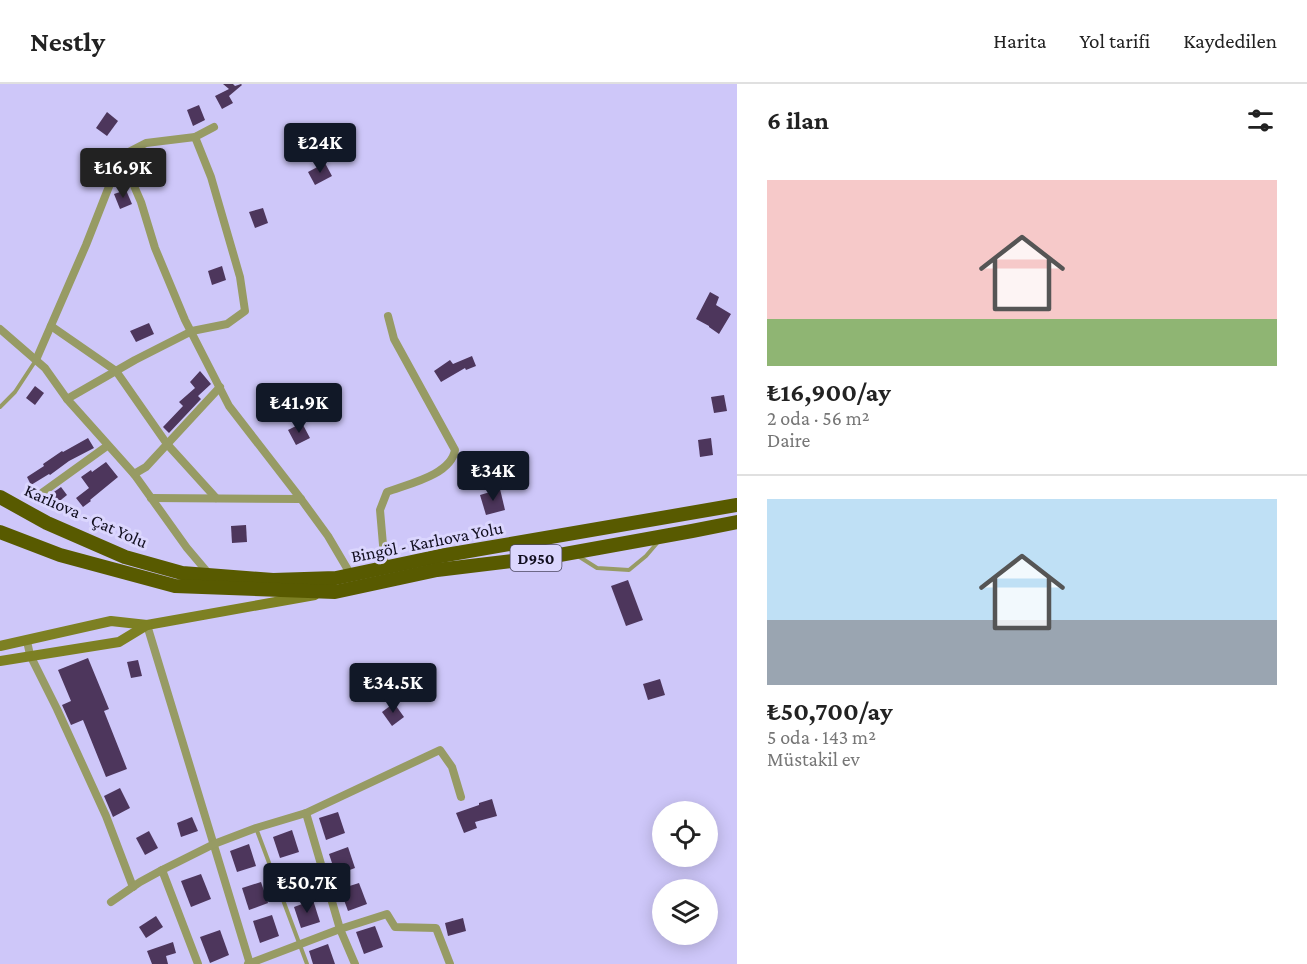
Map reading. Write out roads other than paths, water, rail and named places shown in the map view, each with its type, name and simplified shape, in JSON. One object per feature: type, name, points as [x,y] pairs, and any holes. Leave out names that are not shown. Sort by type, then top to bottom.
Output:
[{"type":"highway","name":"Karlıova - Çat Yolu","points":[[0,497],[47,523],[125,557],[182,573],[336,585]]},
{"type":"highway","name":"Bingöl - Karlıova Yolu","points":[[336,585],[351,575],[440,556],[737,506]]},
{"type":"highway","name":"Bingöl - Karlıova Yolu","points":[[336,585],[573,552],[737,522]]},
{"type":"highway","name":"Karlıova - Çat Yolu","points":[[0,532],[60,555],[175,586],[336,585]]},
{"type":"street","points":[[36,360],[86,245],[121,156],[146,143],[195,137],[214,127]]},
{"type":"street","points":[[67,399],[192,331],[227,324],[245,311],[240,277],[211,177],[195,137]]},
{"type":"street","points":[[121,156],[141,202],[155,248],[185,320],[229,406],[328,536],[351,575]]},
{"type":"street","points":[[385,568],[380,510],[387,492],[435,474],[454,458],[455,450],[394,339],[388,316]]},
{"type":"street","points":[[51,326],[116,371],[167,444],[216,498]]},
{"type":"street","points":[[0,329],[45,368],[67,399],[134,474],[187,548],[210,575]]},
{"type":"street","points":[[134,474],[146,467],[220,387]]},
{"type":"street","points":[[39,495],[107,446]]},
{"type":"street","points":[[151,498],[301,499]]},
{"type":"street","points":[[0,646],[111,621],[147,625],[336,585]]},
{"type":"street","points":[[0,661],[119,642],[147,625]]},
{"type":"street","points":[[147,625],[249,964],[340,929],[387,914],[395,927],[436,928],[450,964]]},
{"type":"street","points":[[27,641],[30,656],[106,816],[133,887]]},
{"type":"street","points":[[111,903],[162,870],[214,844],[306,813],[440,750],[452,767],[461,797]]},
{"type":"street","points":[[306,813],[340,929],[355,964]]},
{"type":"street","points":[[162,870],[198,964]]},
{"type":"lane","points":[[0,407],[15,392],[36,360]]},
{"type":"lane","points":[[573,552],[597,568],[629,570],[646,556],[663,536]]},
{"type":"lane","points":[[256,828],[307,964]]}]
